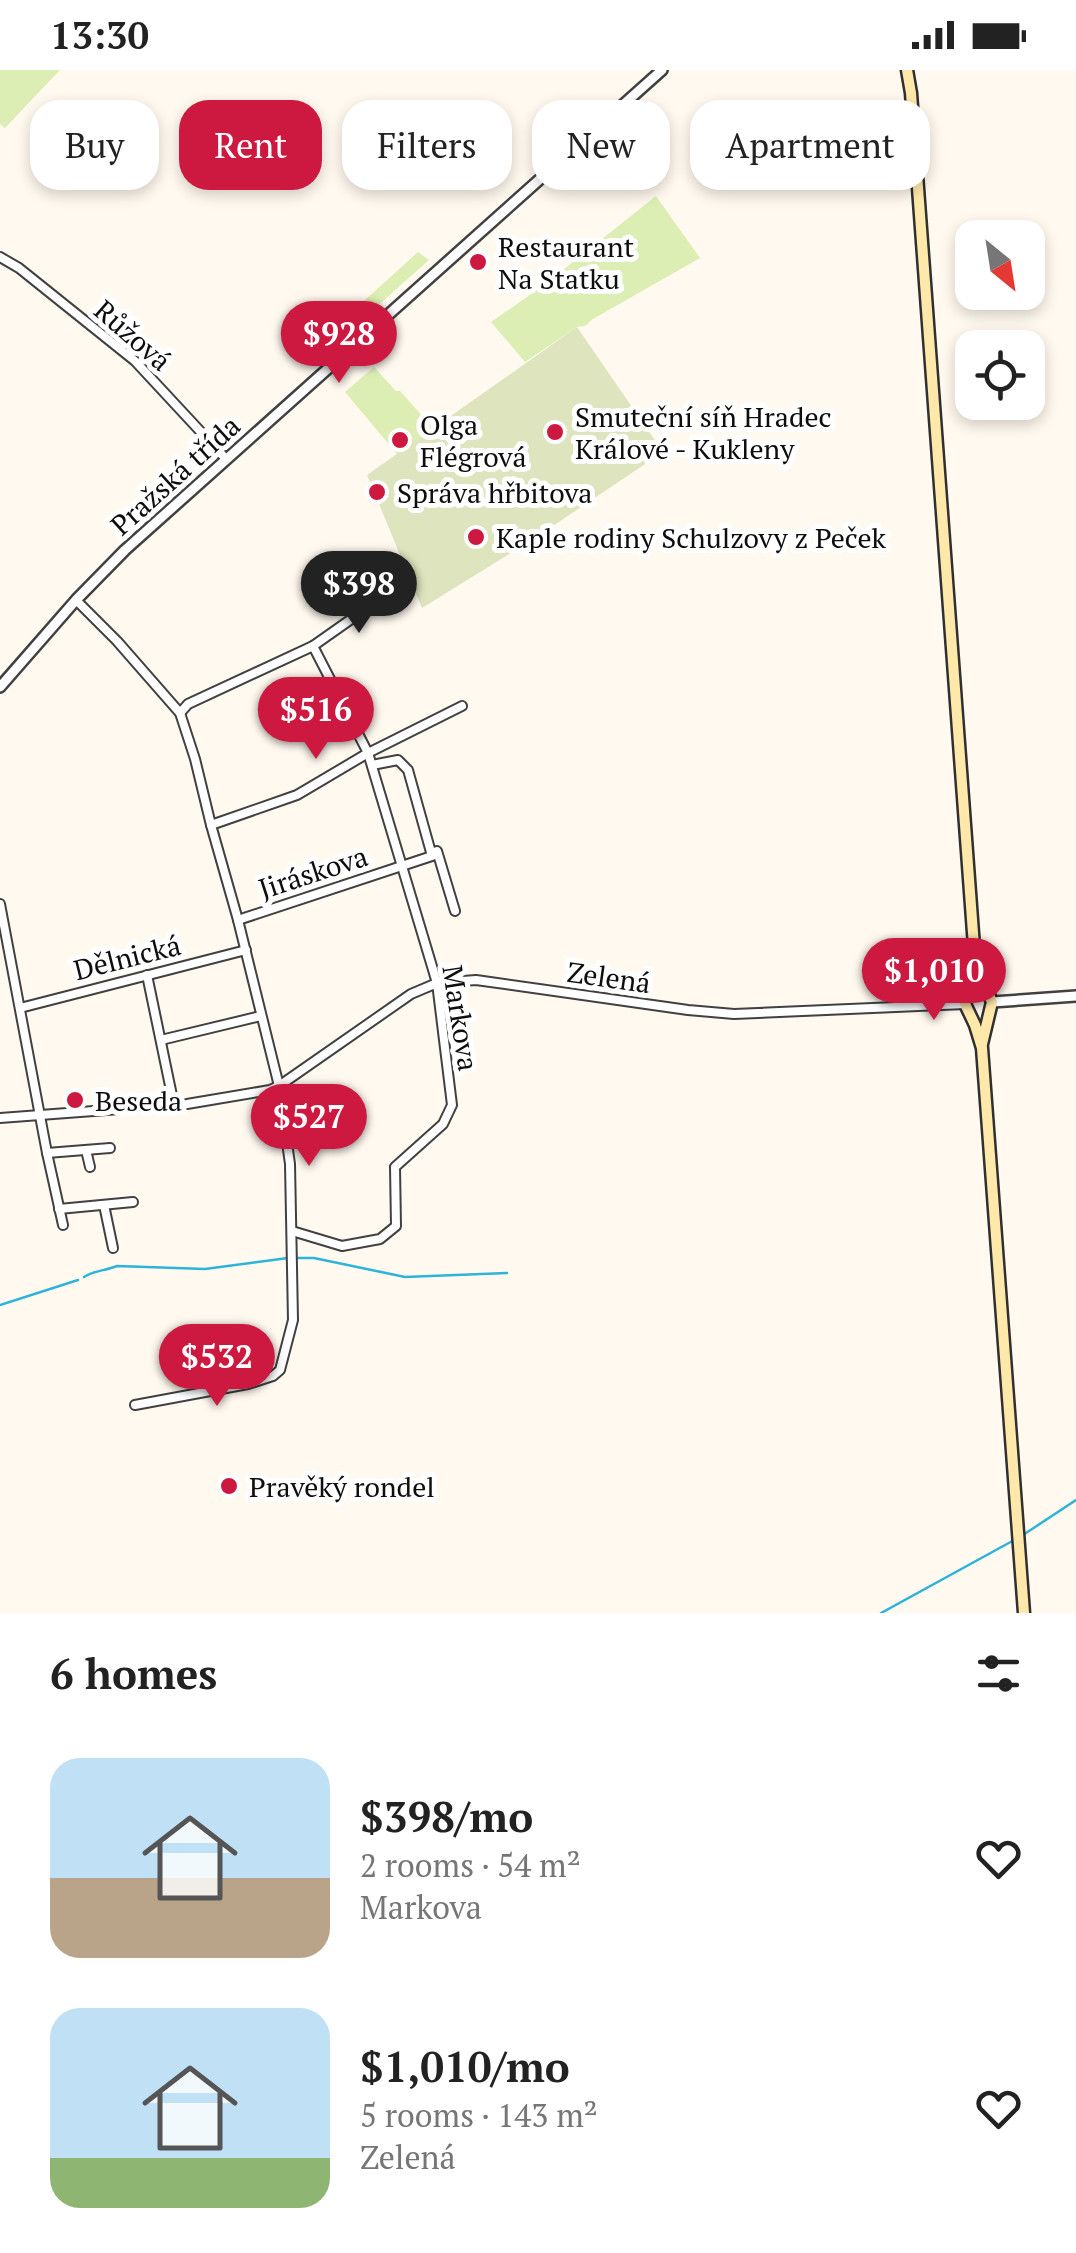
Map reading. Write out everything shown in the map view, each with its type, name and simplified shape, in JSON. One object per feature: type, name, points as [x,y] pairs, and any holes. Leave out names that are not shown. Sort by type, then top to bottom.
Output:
[{"type":"main road","points":[[910,70],[976,960],[989,1001],[982,1048],[1024,1613]]},
{"type":"main road","points":[[976,960],[967,1004],[982,1048]]},
{"type":"main road","points":[[967,1004],[974,990],[989,1001]]},
{"type":"main road","points":[[967,1004],[980,1016],[989,1001]]},
{"type":"street","name":"Pražská třída","points":[[0,687],[124,550],[662,70]]},
{"type":"street","name":"Růžová","points":[[0,257],[135,361],[226,458]]},
{"type":"street","points":[[76,600],[180,713],[188,704],[312,646],[384,596]]},
{"type":"street","name":"Markova","points":[[292,1231],[342,1246],[380,1239],[396,1226],[395,1167],[443,1124],[452,1105],[437,983],[372,765],[312,646]]},
{"type":"street","points":[[212,828],[298,795],[368,753],[462,706]]},
{"type":"street","name":"Jiráskova","points":[[180,713],[280,1086]]},
{"type":"street","points":[[372,765],[398,760],[408,770],[432,856],[402,866]]},
{"type":"street","points":[[431,852],[438,851],[456,911]]},
{"type":"street","name":"Jiráskova","points":[[238,920],[402,866]]},
{"type":"street","points":[[0,904],[63,1224]]},
{"type":"street","name":"Dělnická","points":[[20,1008],[246,950]]},
{"type":"street","points":[[148,975],[174,1105]]},
{"type":"street","name":"Zelená","points":[[0,1118],[174,1105],[280,1086],[392,1005],[437,983],[476,980],[734,1014],[967,1004]]},
{"type":"street","points":[[989,1001],[1076,996]]},
{"type":"street","points":[[161,1040],[261,1016]]},
{"type":"street","points":[[135,1406],[248,1384],[280,1370],[293,1320],[290,1164],[280,1086]]},
{"type":"street","points":[[46,1152],[110,1148]]},
{"type":"street","points":[[86,1150],[90,1168]]},
{"type":"street","points":[[59,1209],[133,1202]]},
{"type":"street","points":[[104,1205],[113,1248]]},
{"type":"green space","points":[[0,70],[60,70],[5,128],[0,124]]},
{"type":"green space","points":[[656,196],[700,258],[585,326],[577,327],[525,362],[491,322]]},
{"type":"green space","points":[[418,252],[429,260],[320,357],[312,348]]},
{"type":"green space","points":[[577,327],[663,452],[422,608],[367,475]]},
{"type":"green space","points":[[374,367],[434,429],[397,454],[345,392]]},
{"type":"waterway","points":[[84,1277],[117,1266],[205,1269],[288,1258]]},
{"type":"waterway","points":[[296,1258],[314,1258],[405,1277],[507,1273]]},
{"type":"waterway","points":[[0,1305],[78,1280]]},
{"type":"waterway","points":[[1023,1535],[1076,1500]]},
{"type":"waterway","points":[[881,1613],[1016,1539]]},
{"type":"place","name":"Restaurant Na Statku","points":[[478,262]]},
{"type":"place","name":"Smuteční síň Hradec Králové - Kukleny","points":[[555,432]]},
{"type":"place","name":"Olga Flégrová","points":[[400,440]]},
{"type":"place","name":"Správa hřbitova","points":[[377,492]]},
{"type":"place","name":"Kaple rodiny Schulzovy z Peček","points":[[476,537]]},
{"type":"place","name":"Beseda","points":[[75,1100]]},
{"type":"place","name":"Pravěký rondel","points":[[229,1486]]}]
